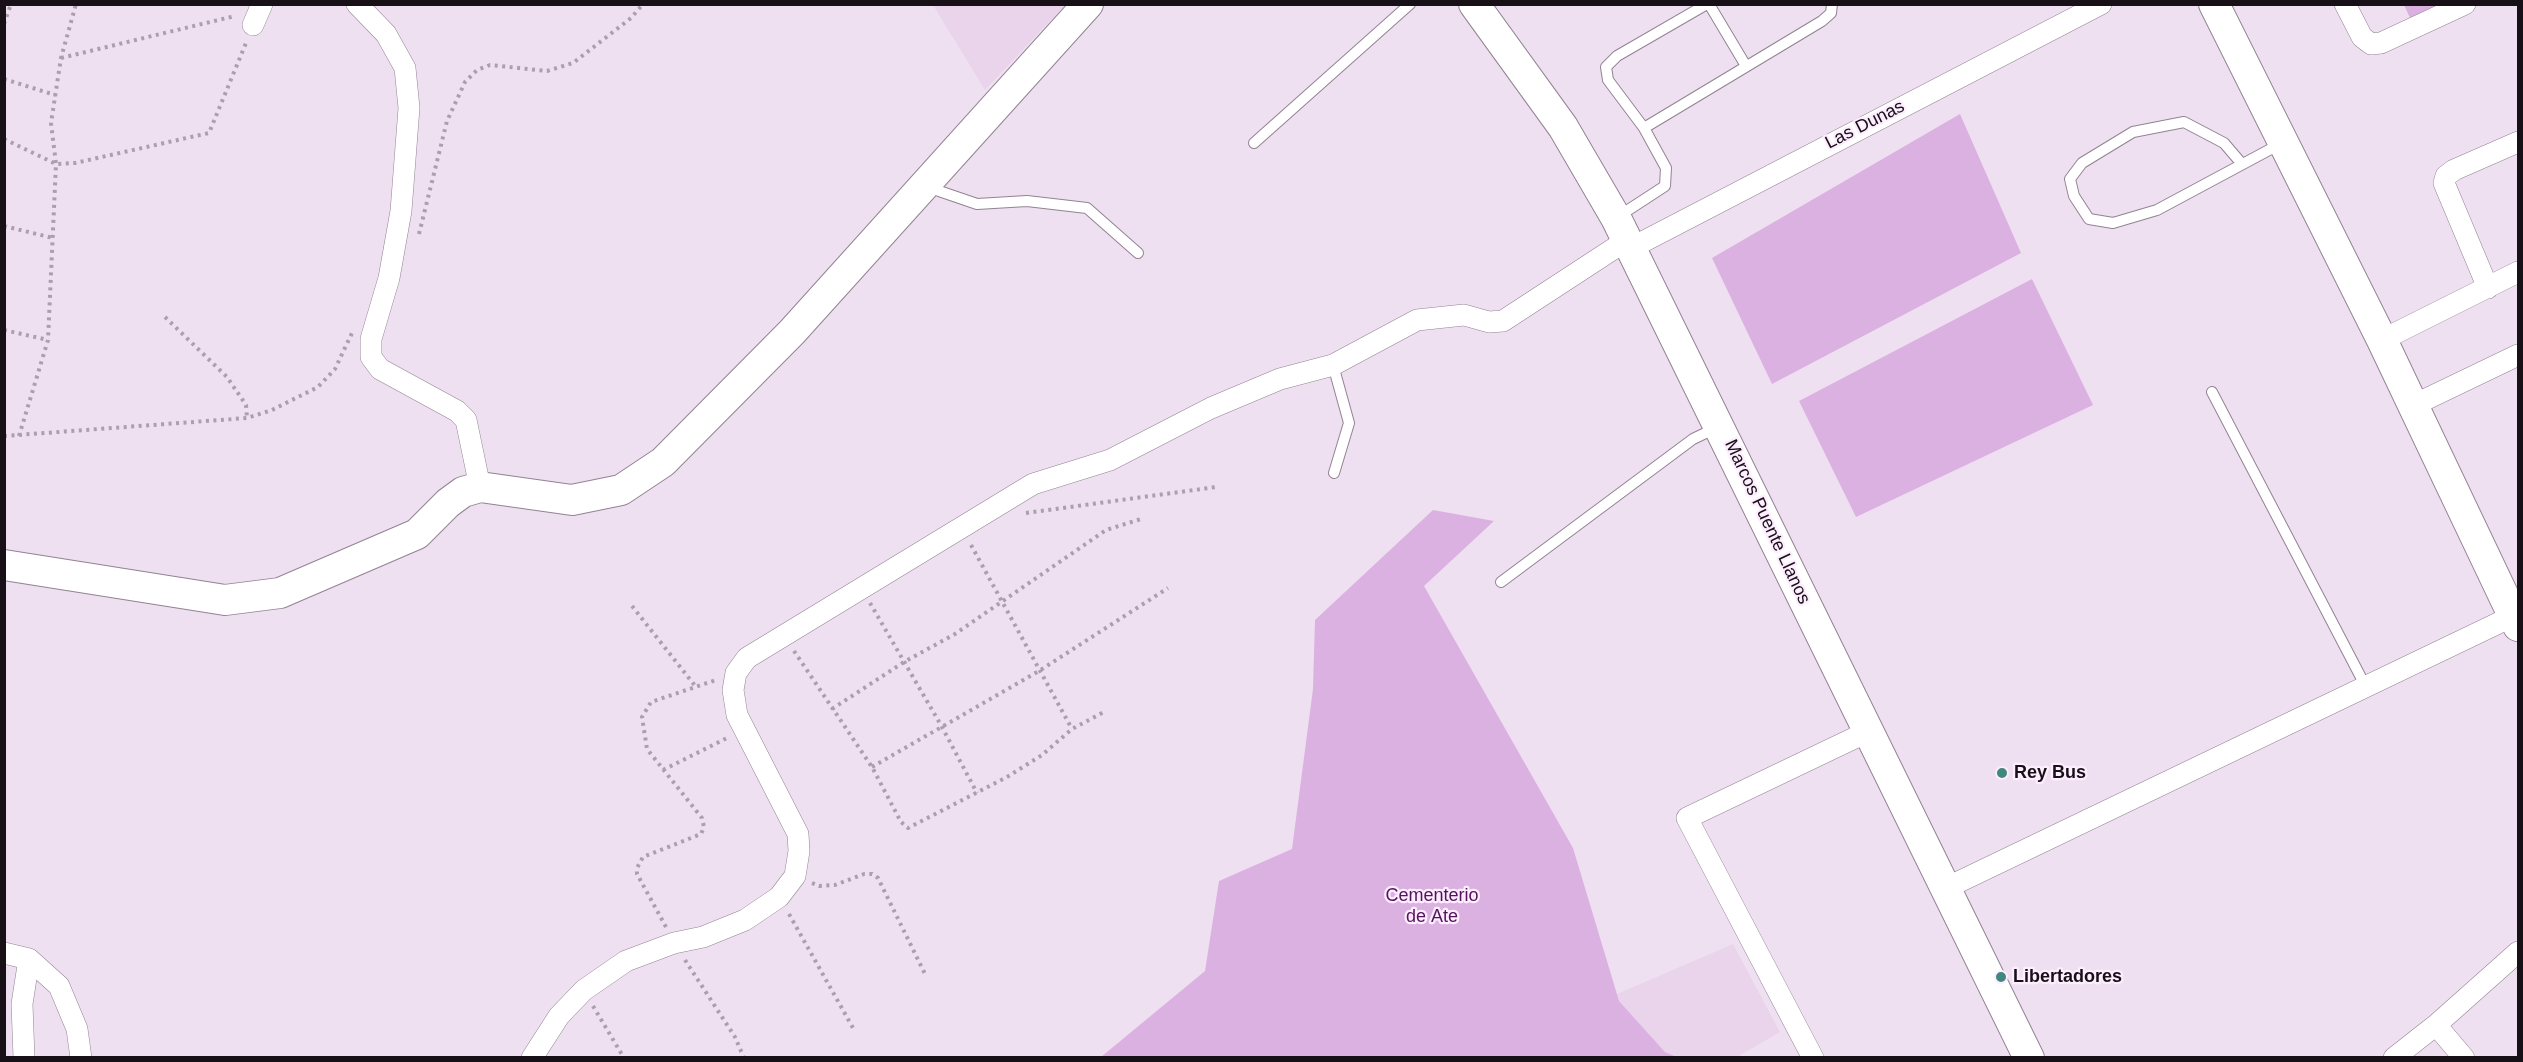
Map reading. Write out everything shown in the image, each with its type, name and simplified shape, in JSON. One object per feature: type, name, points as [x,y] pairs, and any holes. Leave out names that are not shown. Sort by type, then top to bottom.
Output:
[{"type":"street","points":[[357,4],[386,34],[405,68],[409,108],[401,210],[389,278],[371,339],[371,357],[380,369],[457,411],[466,420],[475,452],[480,487]]},
{"type":"street","points":[[4,565],[225,600],[279,593],[417,534],[448,503],[463,492],[480,487],[572,500],[621,490],[663,462],[792,332],[1088,4]]},
{"type":"street","name":"Marcos Puente Llanos","points":[[1474,4],[1563,128],[1625,235],[1720,425],[1944,889],[2029,1058]]},
{"type":"street","name":"Las Dunas","points":[[736,673],[747,658],[1033,484],[1110,460],[1211,408],[1280,379],[1333,365],[1418,320],[1464,315],[1489,322],[1503,321],[1625,235],[2101,4]]},
{"type":"street","points":[[1944,889],[2366,687],[2516,621],[2414,405],[2214,4]]},
{"type":"street","points":[[2345,4],[2362,37],[2371,44],[2381,43],[2465,4]]},
{"type":"street","points":[[2488,288],[2444,183],[2446,176],[2454,170],[2518,142]]},
{"type":"street","points":[[2382,340],[2518,273]]},
{"type":"street","points":[[2414,405],[2518,355]]},
{"type":"street","points":[[532,1058],[559,1016],[584,990],[627,961],[674,943],[704,937],[745,920],[779,897],[795,876],[799,851],[798,834],[737,715],[733,690],[736,673]]},
{"type":"street","points":[[1813,1058],[1687,818],[1867,732]]},
{"type":"street","points":[[2394,1058],[2436,1025],[2518,952]]},
{"type":"street","points":[[4,953],[29,959],[51,976],[66,998],[77,1029],[81,1058]]},
{"type":"street","points":[[24,1058],[22,1004],[29,959]]},
{"type":"street","points":[[2436,1025],[2464,1058]]},
{"type":"lane","points":[[1254,143],[1410,4]]},
{"type":"lane","points":[[1625,235],[1665,186],[1666,168],[1644,128],[1608,80],[1606,67],[1617,56],[1708,4],[1746,66]]},
{"type":"lane","points":[[1644,128],[1822,21],[1831,13],[1832,4]]},
{"type":"lane","points":[[2242,164],[2224,143],[2184,122],[2133,132],[2082,162],[2070,178],[2074,196],[2090,219],[2113,223],[2157,210],[2283,142]]},
{"type":"lane","points":[[926,182],[939,191],[977,204],[1027,201],[1087,208],[1138,253]]},
{"type":"lane","points":[[1333,365],[1349,423],[1334,473]]},
{"type":"lane","points":[[2212,392],[2366,687]]},
{"type":"lane","points":[[1501,582],[1693,439],[1720,425]]},
{"type":"path","points":[[4,24],[11,4]]},
{"type":"path","points":[[19,436],[48,340],[56,164],[51,123],[61,58],[76,4]]},
{"type":"path","points":[[417,244],[447,121],[465,82],[477,70],[489,65],[547,71],[573,63],[631,18],[643,4]]},
{"type":"path","points":[[61,58],[258,13]]},
{"type":"path","points":[[4,139],[56,164],[75,163],[209,133],[258,13]]},
{"type":"path","points":[[4,79],[55,95]]},
{"type":"path","points":[[4,226],[53,238]]},
{"type":"path","points":[[4,436],[117,425],[247,418],[272,410],[318,387],[335,369],[350,335],[367,319],[379,313]]},
{"type":"path","points":[[165,317],[227,377],[246,405],[247,418]]},
{"type":"path","points":[[4,330],[48,340]]},
{"type":"path","points":[[986,514],[1014,515],[1216,487]]},
{"type":"path","points":[[832,709],[904,662],[955,634],[1106,530],[1141,519]]},
{"type":"path","points":[[962,528],[1072,729]]},
{"type":"path","points":[[872,767],[1039,671],[1168,588]]},
{"type":"path","points":[[862,590],[942,727],[977,793]]},
{"type":"path","points":[[632,606],[696,687]]},
{"type":"path","points":[[783,636],[872,767],[901,822],[908,828],[977,793],[1042,755],[1072,729],[1104,712]]},
{"type":"path","points":[[736,673],[651,702],[642,717],[647,749],[702,818],[704,827],[701,834],[643,857],[637,868],[637,874],[674,943],[735,1037],[744,1058]]},
{"type":"path","points":[[663,770],[744,730]]},
{"type":"path","points":[[795,876],[819,886],[835,885],[864,874],[872,874],[878,878],[925,974]]},
{"type":"path","points":[[779,897],[853,1028]]},
{"type":"path","points":[[584,990],[624,1058]]},
{"type":"shaded area","points":[[933,5],[1065,5],[985,90]]},
{"type":"shaded area","points":[[1733,944],[1780,1032],[1737,1057],[1677,1057],[1665,1052],[1619,1001],[1617,994]]},
{"type":"green space","points":[[2404,5],[2443,5],[2411,20]]},
{"type":"green space","points":[[1960,114],[2021,253],[1772,384],[1712,258]]},
{"type":"green space","points":[[2032,279],[2093,405],[1856,517],[1799,401]]},
{"type":"green space","name":"Cementerio de Ate","points":[[1433,510],[1494,521],[1424,586],[1573,848],[1619,1001],[1665,1052],[1677,1057],[1101,1057],[1205,971],[1219,881],[1292,849],[1313,689],[1315,620]]},
{"type":"place","name":"Rey Bus","points":[[2002,773]]},
{"type":"place","name":"Libertadores","points":[[2001,977]]}]
